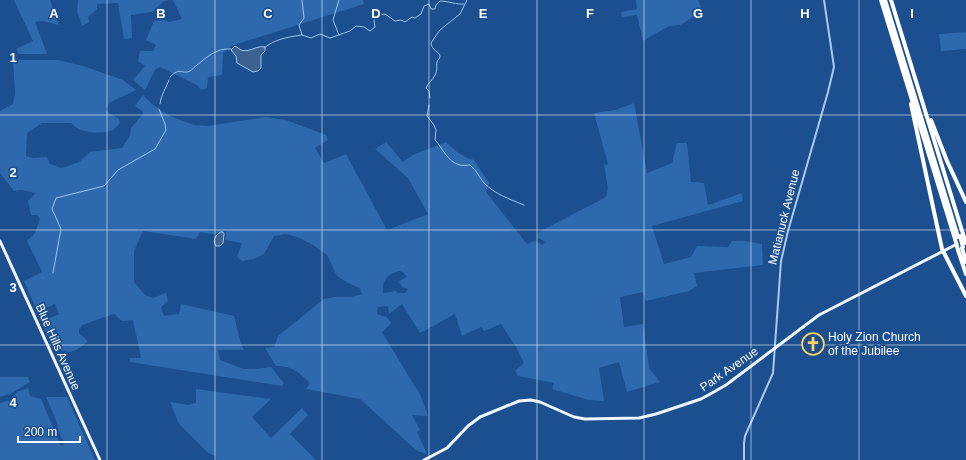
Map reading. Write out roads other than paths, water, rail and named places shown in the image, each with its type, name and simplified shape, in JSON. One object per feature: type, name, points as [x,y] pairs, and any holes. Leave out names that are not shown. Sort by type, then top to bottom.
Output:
[{"type":"highway","points":[[881,0],[910,93],[959,236]]},
{"type":"highway","points":[[886,0],[959,236],[966,274]]},
{"type":"highway","points":[[891,0],[923,104],[966,262]]},
{"type":"highway","points":[[910,93],[943,252],[966,296]]},
{"type":"highway","points":[[923,104],[928,112],[947,161],[966,202]]},
{"type":"highway","points":[[962,247],[966,256]]},
{"type":"main road","name":"Park Avenue","points":[[424,460],[447,448],[468,426],[480,417],[519,401],[527,400],[540,402],[574,417],[589,420],[639,418],[701,399],[712,394],[818,315],[966,239]]},
{"type":"main road","name":"Blue Hills Avenue","points":[[0,241],[100,460]]},
{"type":"street","name":"Matianuck Avenue","points":[[744,460],[744,438],[773,373],[781,261],[834,67],[824,0]]},
{"type":"waterway","points":[[302,0],[304,18],[299,25],[302,35],[311,38],[320,34],[330,38],[350,31],[356,26],[364,27],[370,31],[375,27],[374,20],[379,15],[385,14],[395,21],[401,20],[405,22],[412,17],[415,18],[421,14],[424,6],[429,4],[431,9],[435,9],[436,5],[440,1],[464,4]]},
{"type":"waterway","points":[[339,0],[333,20],[339,35]]},
{"type":"waterway","points":[[430,98],[429,91],[426,88],[436,73],[437,62],[440,58],[431,43],[440,30],[460,14],[467,0]]},
{"type":"waterway","points":[[264,48],[277,40],[302,35]]},
{"type":"waterway","points":[[170,77],[179,71],[190,71],[217,51],[231,49]]},
{"type":"waterway","points":[[160,104],[162,95],[169,80]]},
{"type":"waterway","points":[[429,105],[427,116],[436,130],[435,140],[448,158],[460,165],[470,165],[484,183],[493,190],[502,196],[524,205]]},
{"type":"waterway","points":[[53,273],[61,229],[52,209],[56,198],[104,186],[118,170],[155,149],[166,130],[159,109]]},
{"type":"place","name":"Holy Zion Church of the Jubilee","points":[[813,344]]}]
